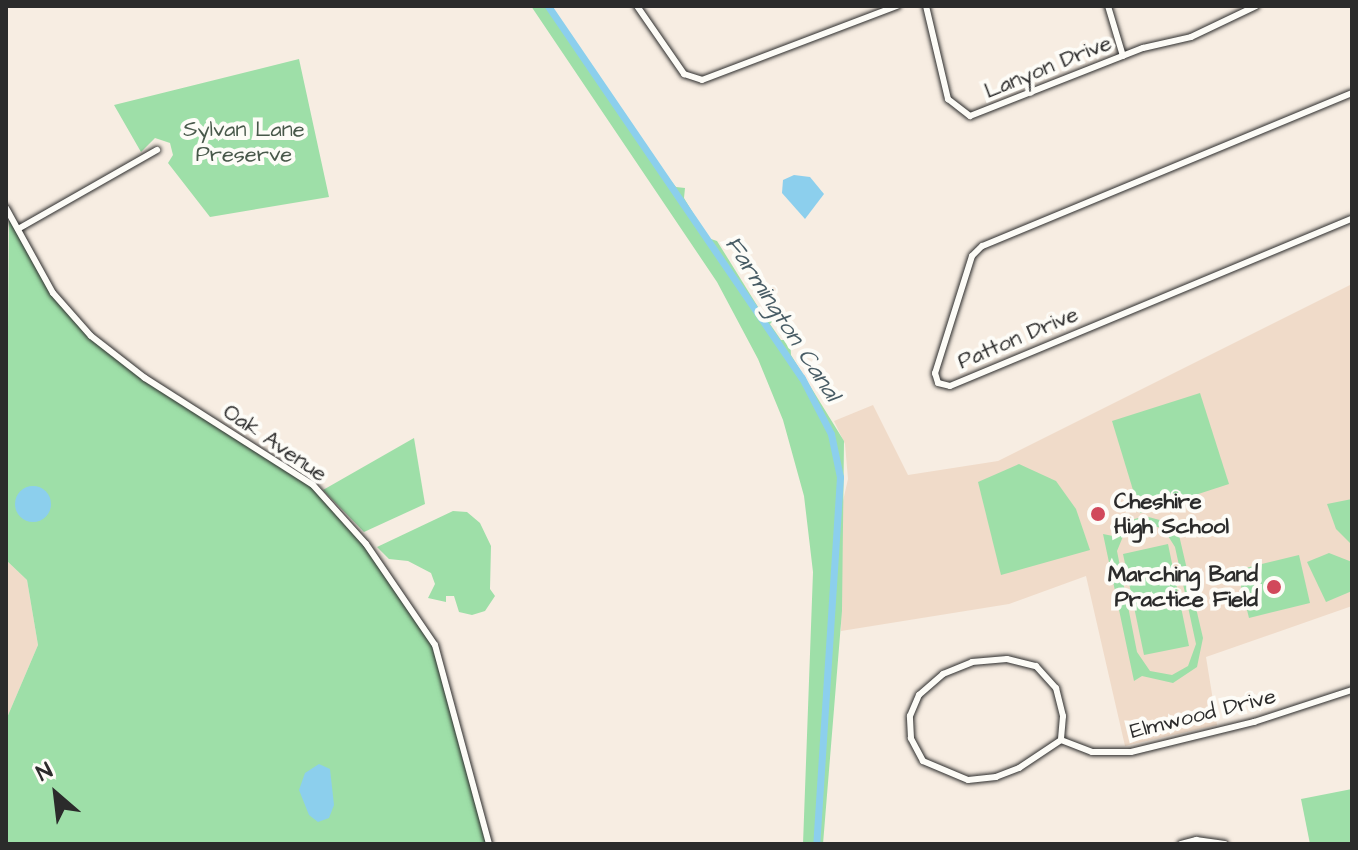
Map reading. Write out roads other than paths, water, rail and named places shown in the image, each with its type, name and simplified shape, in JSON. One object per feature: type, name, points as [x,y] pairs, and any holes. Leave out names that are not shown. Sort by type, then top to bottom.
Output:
[{"type":"street","points":[[637,6],[684,74],[702,80],[897,6]]},
{"type":"street","name":"Lanyon Drive","points":[[926,6],[945,92],[963,114],[989,111],[1123,56],[1191,37],[1256,6]]},
{"type":"street","points":[[1108,6],[1123,56]]},
{"type":"street","name":"Patton Drive","points":[[1352,93],[982,246],[972,256],[935,373],[938,383],[950,386],[1352,219]]},
{"type":"street","points":[[18,229],[157,150]]},
{"type":"street","name":"Oak Avenue","points":[[6,208],[53,293],[91,336],[145,378],[313,485],[366,544],[435,645],[489,844]]},
{"type":"street","points":[[1007,659],[1036,666],[1056,688],[1061,740],[1019,768],[968,780],[923,761],[911,738],[910,716],[919,695],[943,674],[972,662],[1007,659]]},
{"type":"street","name":"Elmwood Drive","points":[[1061,740],[1092,752],[1131,752],[1254,722],[1352,690]]},
{"type":"street","points":[[1181,844],[1196,840],[1225,844]]},
{"type":"water","points":[[794,175],[810,177],[824,194],[805,219],[782,193],[783,180]]},
{"type":"water","points":[[33,486],[46,491],[51,504],[46,517],[33,522],[20,517],[15,504],[20,491]]},
{"type":"water","points":[[319,764],[330,769],[334,805],[329,818],[318,822],[309,815],[299,790],[305,773]]},
{"type":"waterway","name":"Farmington Canal","points":[[548,6],[802,378],[831,434],[840,477],[816,844]]},
{"type":"place","name":"Cheshire High School","points":[[1098,514]]},
{"type":"place","name":"Marching Band Practice Field","points":[[1274,587]]},
{"type":"park label","name":"Sylvan Lane Preserve","points":[[244,142]]}]
